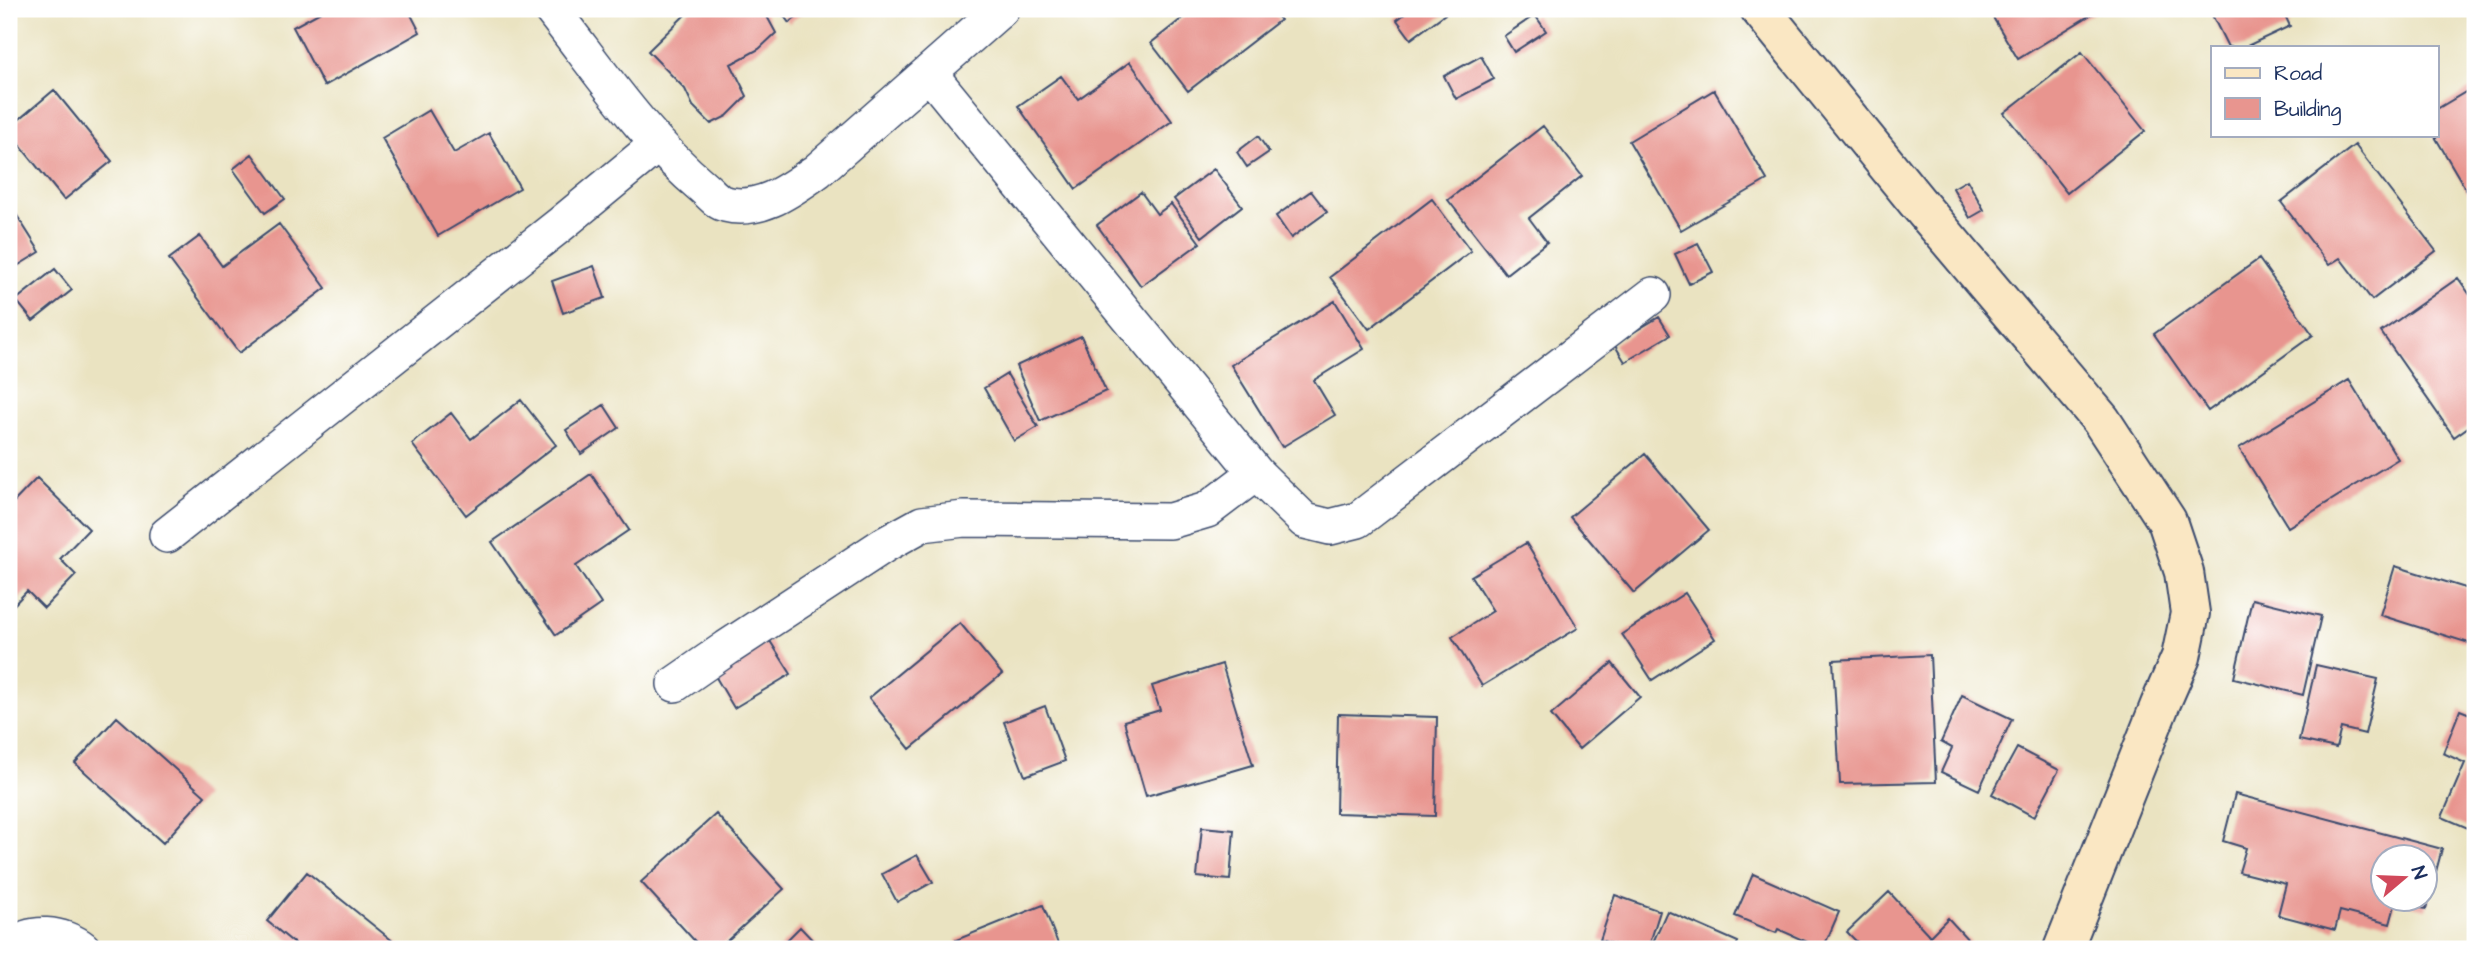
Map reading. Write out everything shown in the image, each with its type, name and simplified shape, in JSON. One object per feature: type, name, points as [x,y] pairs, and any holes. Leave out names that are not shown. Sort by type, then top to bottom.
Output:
[{"type":"main road","points":[[1760,9],[1917,202],[2101,420],[2167,521],[2184,572],[2190,613],[2182,657],[2160,705],[2063,949]]},
{"type":"street","points":[[551,9],[658,144],[723,204],[756,206],[787,192],[817,171],[1001,9]]},
{"type":"street","points":[[929,73],[1256,473],[1306,522],[1330,527],[1357,520],[1653,295]]},
{"type":"street","points":[[167,535],[561,224],[658,144]]},
{"type":"street","points":[[675,684],[884,545],[922,524],[964,519],[1170,520],[1207,510],[1256,473]]},
{"type":"street","points":[[12,949],[15,944],[45,933],[75,943],[83,949]]},
{"type":"building","points":[[326,9],[408,9],[420,32],[324,86],[293,27]]},
{"type":"building","points":[[691,9],[763,9],[776,33],[759,49],[731,64],[747,96],[727,116],[711,124],[693,106],[685,89],[648,51]]},
{"type":"building","points":[[779,9],[808,9],[789,23]]},
{"type":"building","points":[[1194,9],[1271,9],[1280,20],[1188,91],[1151,43]]},
{"type":"building","points":[[1411,9],[1441,9],[1445,14],[1411,39],[1397,20]]},
{"type":"building","points":[[2000,9],[2097,11],[2018,59],[1991,14]]},
{"type":"building","points":[[2209,9],[2282,9],[2290,26],[2247,46],[2228,46]]},
{"type":"building","points":[[1535,15],[1546,31],[1514,52],[1504,36]]},
{"type":"building","points":[[2082,52],[2145,131],[2067,193],[2004,113]]},
{"type":"building","points":[[1481,56],[1494,79],[1456,99],[1444,76]]},
{"type":"building","points":[[1130,62],[1172,121],[1076,189],[1018,106],[1061,76],[1078,99]]},
{"type":"building","points":[[2474,87],[2475,205],[2435,136],[2438,136],[2438,108]]},
{"type":"building","points":[[54,90],[112,161],[64,200],[9,132],[9,128]]},
{"type":"building","points":[[1714,90],[1767,180],[1681,230],[1629,141]]},
{"type":"building","points":[[429,110],[454,153],[489,133],[520,188],[438,236],[382,138]]},
{"type":"building","points":[[1543,126],[1582,176],[1529,218],[1547,242],[1506,274],[1448,200]]},
{"type":"building","points":[[1258,136],[1269,152],[1247,167],[1237,152]]},
{"type":"building","points":[[2355,145],[2436,251],[2372,300],[2340,258],[2329,265],[2281,202]]},
{"type":"building","points":[[252,154],[285,199],[265,213],[233,169]]},
{"type":"building","points":[[1214,169],[1242,206],[1202,237],[1174,199]]},
{"type":"building","points":[[1967,180],[1984,210],[1970,218],[1953,188]]},
{"type":"building","points":[[1311,191],[1327,212],[1291,238],[1276,216]]},
{"type":"building","points":[[1141,192],[1157,214],[1171,204],[1200,243],[1141,286],[1097,225]]},
{"type":"building","points":[[1432,199],[1471,251],[1369,329],[1330,277]]},
{"type":"building","points":[[9,203],[40,252],[9,271]]},
{"type":"building","points":[[279,224],[326,288],[239,353],[169,259],[200,236],[222,266]]},
{"type":"building","points":[[1698,243],[1713,272],[1689,284],[1675,254]]},
{"type":"building","points":[[2259,259],[2313,335],[2208,411],[2154,334]]},
{"type":"building","points":[[594,266],[605,298],[563,313],[552,281]]},
{"type":"building","points":[[55,269],[72,290],[33,321],[16,300]]},
{"type":"building","points":[[2458,278],[2475,302],[2475,422],[2454,437],[2381,332]]},
{"type":"building","points":[[1335,301],[1364,349],[1314,380],[1335,415],[1282,447],[1231,365]]},
{"type":"building","points":[[1659,317],[1670,335],[1625,362],[1614,344]]},
{"type":"building","points":[[1081,336],[1106,391],[1040,421],[1016,366]]},
{"type":"building","points":[[1007,374],[1038,427],[1014,441],[984,388]]},
{"type":"building","points":[[2349,380],[2398,459],[2288,527],[2239,448]]},
{"type":"building","points":[[521,400],[556,445],[466,515],[412,444],[451,413],[471,439]]},
{"type":"building","points":[[604,405],[619,428],[581,454],[566,430]]},
{"type":"building","points":[[1645,454],[1709,530],[1634,593],[1570,517]]},
{"type":"building","points":[[591,474],[629,530],[576,566],[601,604],[556,635],[492,542]]},
{"type":"building","points":[[37,478],[89,529],[60,559],[76,575],[44,608],[27,591],[9,610],[9,507]]},
{"type":"building","points":[[1526,543],[1578,628],[1482,686],[1452,637],[1493,611],[1471,576]]},
{"type":"building","points":[[2395,566],[2475,591],[2475,645],[2380,615]]},
{"type":"building","points":[[1685,593],[1715,639],[1652,680],[1622,634]]},
{"type":"building","points":[[2252,599],[2321,616],[2303,695],[2234,678]]},
{"type":"building","points":[[960,623],[1002,674],[910,749],[869,698]]},
{"type":"building","points":[[770,641],[791,674],[734,708],[714,674]]},
{"type":"building","points":[[1930,655],[1936,782],[1840,784],[1833,660]]},
{"type":"building","points":[[1612,663],[1640,697],[1579,749],[1551,715]]},
{"type":"building","points":[[1222,664],[1253,765],[1146,796],[1124,721],[1160,710],[1152,686]]},
{"type":"building","points":[[2316,665],[2378,679],[2365,734],[2341,728],[2336,748],[2299,740]]},
{"type":"building","points":[[1962,695],[2012,719],[1979,790],[1941,772],[1952,748],[1941,742]]},
{"type":"building","points":[[1045,706],[1065,761],[1025,776],[1004,722]]},
{"type":"building","points":[[2460,710],[2475,716],[2475,831],[2442,817],[2465,763],[2443,753]]},
{"type":"building","points":[[1338,714],[1437,717],[1435,816],[1336,813]]},
{"type":"building","points":[[117,717],[205,796],[163,843],[75,763]]},
{"type":"building","points":[[2017,748],[2059,770],[2034,817],[1992,794]]},
{"type":"building","points":[[2235,794],[2416,842],[2368,842],[2368,912],[2393,912],[2390,924],[2340,911],[2335,930],[2278,915],[2286,884],[2239,872],[2246,848],[2223,841]]},
{"type":"building","points":[[716,814],[784,889],[718,949],[702,949],[641,882]]},
{"type":"building","points":[[1202,827],[1234,830],[1230,880],[1197,877]]},
{"type":"building","points":[[2438,848],[2442,849],[2438,864]]},
{"type":"building","points":[[917,855],[933,882],[897,902],[882,874]]},
{"type":"building","points":[[307,872],[399,946],[396,949],[301,949],[267,921]]},
{"type":"building","points":[[1753,874],[1839,912],[1823,949],[1778,929],[1776,933],[1735,916]]},
{"type":"building","points":[[1889,892],[1930,936],[1948,918],[1971,943],[1965,949],[1864,949],[1847,932]]},
{"type":"building","points":[[1615,895],[1660,911],[1648,949],[1627,949],[1600,940]]},
{"type":"building","points":[[1043,905],[1060,949],[960,949],[956,940]]},
{"type":"building","points":[[1667,911],[1738,942],[1735,949],[1650,949]]},
{"type":"building","points":[[800,927],[821,949],[778,949]]}]
